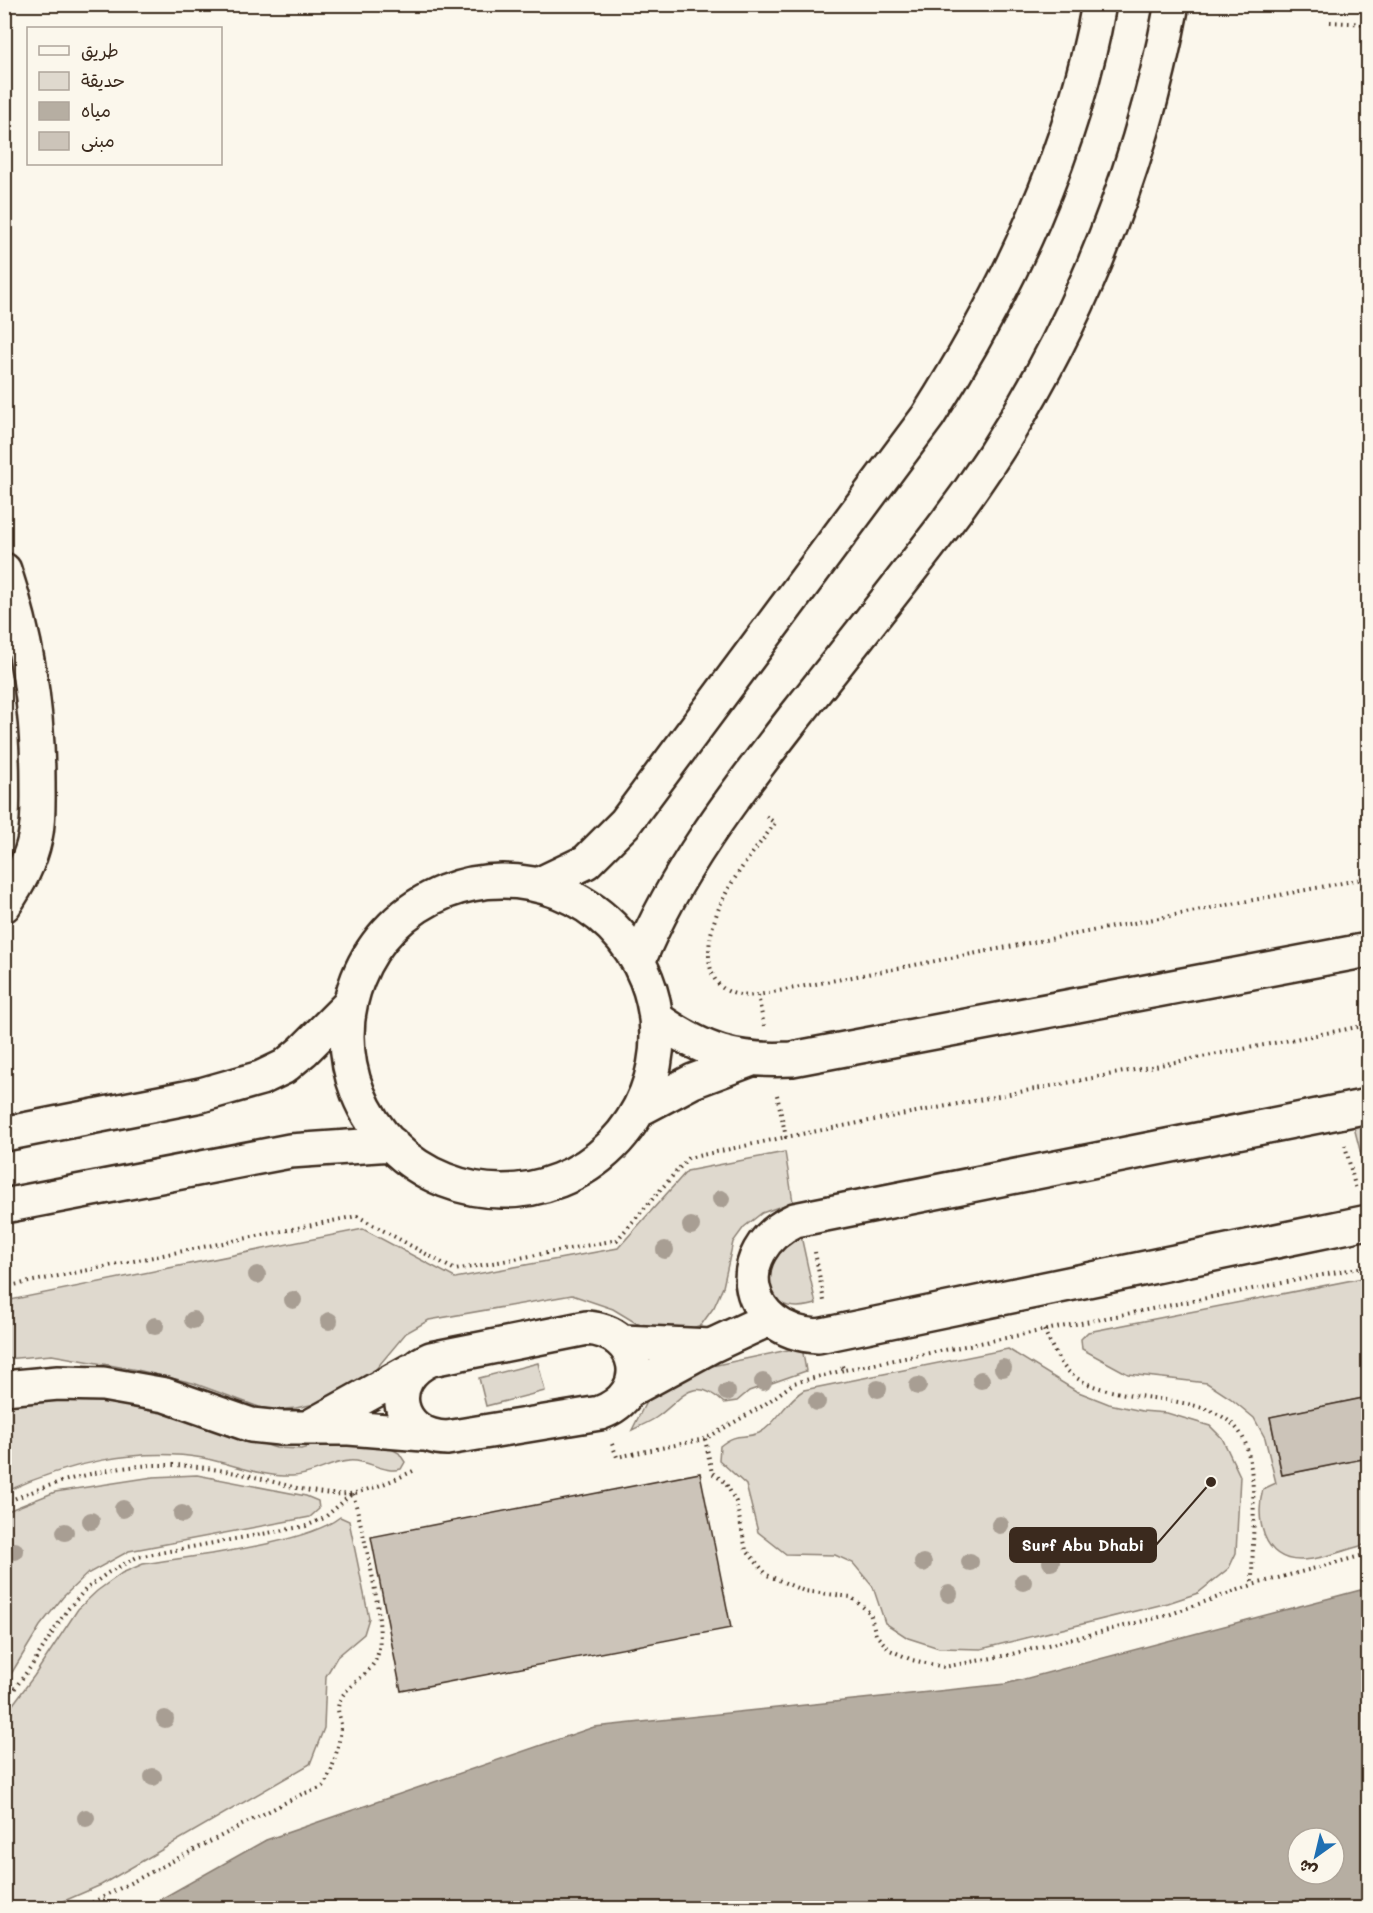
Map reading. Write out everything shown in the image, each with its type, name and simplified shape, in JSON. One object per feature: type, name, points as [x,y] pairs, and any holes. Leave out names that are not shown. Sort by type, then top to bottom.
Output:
[{"type":"street","points":[[538,885],[586,862],[625,823],[885,477],[934,407],[968,353],[1001,291],[1035,218],[1061,150],[1081,81],[1099,4]]},
{"type":"street","points":[[638,962],[680,876],[735,793],[943,528],[991,462],[1065,330],[1103,244],[1132,164],[1172,4]]},
{"type":"street","points":[[4,570],[24,642],[33,699],[38,756],[38,813],[28,862],[18,885],[4,905]]},
{"type":"street","points":[[493,881],[538,885],[582,903],[602,917],[619,933],[638,962],[652,995],[657,1019],[656,1066],[640,1109],[614,1144],[586,1167],[563,1179],[538,1187],[512,1191],[477,1189],[434,1175],[411,1162],[375,1125],[353,1080],[348,1055],[349,1005],[356,982],[371,952],[392,925],[410,910],[449,889],[471,884],[493,881]]},
{"type":"street","points":[[640,1109],[693,1081],[760,1060],[818,1055],[1368,950]]},
{"type":"street","points":[[4,1134],[201,1095],[261,1078],[284,1067],[349,1005]]},
{"type":"street","points":[[657,1019],[700,1046],[760,1060]]},
{"type":"street","points":[[1353,1109],[808,1218],[778,1228],[765,1239],[752,1271],[753,1288],[759,1305],[769,1319],[783,1329],[800,1335],[818,1336],[1366,1222]]},
{"type":"street","points":[[4,1206],[290,1150],[392,1144]]},
{"type":"street","points":[[630,1390],[711,1346],[769,1319]]},
{"type":"street","points":[[4,1388],[58,1383],[103,1384],[165,1395],[251,1425],[423,1434],[435,1438],[600,1413],[623,1401],[630,1390],[634,1365],[623,1342],[613,1334],[587,1328],[431,1359],[309,1427]]},
{"type":"street","points":[[623,1342],[711,1346]]},
{"type":"street","points":[[411,1371],[404,1382],[402,1406],[414,1427],[423,1434]]},
{"type":"path","points":[[1330,22],[1368,24]]},
{"type":"path","points":[[735,793],[775,823],[724,897],[713,924],[710,970],[716,983],[728,992],[742,996],[758,995],[1368,878]]},
{"type":"path","points":[[758,995],[760,1060],[786,1137]]},
{"type":"path","points":[[4,1287],[357,1216],[455,1270],[617,1240],[687,1158],[1368,1025]]},
{"type":"path","points":[[1353,1109],[1366,1222]]},
{"type":"path","points":[[808,1218],[830,1333],[844,1370]]},
{"type":"path","points":[[600,1413],[617,1457],[705,1439],[764,1405],[794,1383],[844,1370],[1368,1266]]},
{"type":"path","points":[[1044,1330],[1070,1373],[1089,1384],[1128,1396],[1198,1407],[1237,1428],[1246,1448],[1252,1495],[1252,1585]]},
{"type":"path","points":[[4,1703],[32,1665],[67,1610],[86,1589],[109,1572],[137,1557],[306,1526],[324,1518],[353,1493],[406,1475],[429,1462],[458,1436]]},
{"type":"path","points":[[705,1439],[712,1473],[725,1482],[736,1503],[746,1550],[767,1575],[804,1591],[851,1597],[870,1613],[876,1635],[890,1650],[912,1660],[944,1667],[1008,1654],[1168,1615],[1252,1585],[1368,1554]]},
{"type":"path","points":[[4,1503],[45,1485],[72,1478],[144,1467],[185,1466],[307,1489],[353,1493]]},
{"type":"path","points":[[82,1908],[302,1794],[322,1787],[330,1775],[341,1727],[338,1707],[345,1691],[366,1676],[377,1658],[380,1644],[372,1582],[353,1493]]},
{"type":"green space","points":[[1368,1124],[1368,1169],[1365,1170],[1354,1127]]},
{"type":"green space","points":[[785,1152],[793,1202],[762,1213],[744,1227],[733,1242],[723,1287],[714,1307],[701,1325],[687,1330],[665,1331],[641,1326],[613,1309],[572,1295],[429,1320],[406,1333],[376,1369],[354,1388],[329,1401],[274,1410],[259,1407],[193,1383],[137,1370],[52,1355],[5,1359],[5,1301],[363,1229],[455,1278],[618,1248],[687,1171]]},
{"type":"green space","points":[[801,1236],[816,1304],[796,1307],[781,1303],[771,1295],[765,1283],[766,1270],[771,1256],[783,1245]]},
{"type":"green space","points":[[1368,1277],[1368,1397],[1270,1417],[1282,1475],[1368,1458],[1368,1544],[1326,1556],[1309,1560],[1287,1558],[1277,1553],[1269,1545],[1261,1524],[1261,1500],[1263,1489],[1276,1483],[1265,1438],[1254,1418],[1207,1383],[1128,1374],[1082,1349],[1081,1339],[1088,1332]]},
{"type":"green space","points":[[802,1347],[806,1371],[749,1391],[737,1401],[724,1403],[704,1390],[689,1392],[657,1417],[632,1430],[651,1392],[693,1370]]},
{"type":"green space","points":[[1008,1349],[1076,1391],[1109,1404],[1142,1411],[1167,1413],[1210,1426],[1222,1438],[1240,1476],[1236,1553],[1229,1568],[1198,1593],[1168,1603],[981,1649],[939,1648],[908,1638],[885,1623],[873,1587],[853,1563],[835,1555],[786,1554],[758,1532],[746,1485],[719,1460],[720,1446],[736,1437],[753,1435],[765,1429],[791,1400],[804,1390]]},
{"type":"green space","points":[[538,1363],[545,1391],[486,1406],[479,1378]]},
{"type":"green space","points":[[71,1397],[137,1403],[276,1448],[301,1449],[340,1438],[382,1444],[399,1453],[405,1462],[401,1469],[388,1470],[363,1462],[349,1461],[307,1474],[281,1476],[203,1458],[152,1455],[101,1460],[76,1466],[5,1492],[5,1403]]},
{"type":"green space","points":[[197,1475],[306,1496],[318,1501],[319,1509],[310,1517],[129,1551],[87,1574],[63,1597],[40,1626],[5,1684],[5,1512],[55,1492],[153,1477]]},
{"type":"green space","points":[[340,1517],[349,1521],[369,1618],[364,1634],[337,1657],[326,1676],[324,1728],[310,1764],[101,1885],[48,1908],[5,1908],[5,1715],[78,1609],[97,1591],[122,1573],[143,1564],[275,1542],[323,1527]]},
{"type":"water","points":[[1368,1588],[1368,1908],[145,1908],[266,1840],[594,1727],[1005,1684]]},
{"type":"building","points":[[1368,1397],[1368,1458],[1282,1475],[1270,1417]]},
{"type":"building","points":[[700,1473],[731,1628],[401,1691],[371,1537]]},
{"type":"place","name":"Surf Abu Dhabi","points":[[1211,1482]]}]
